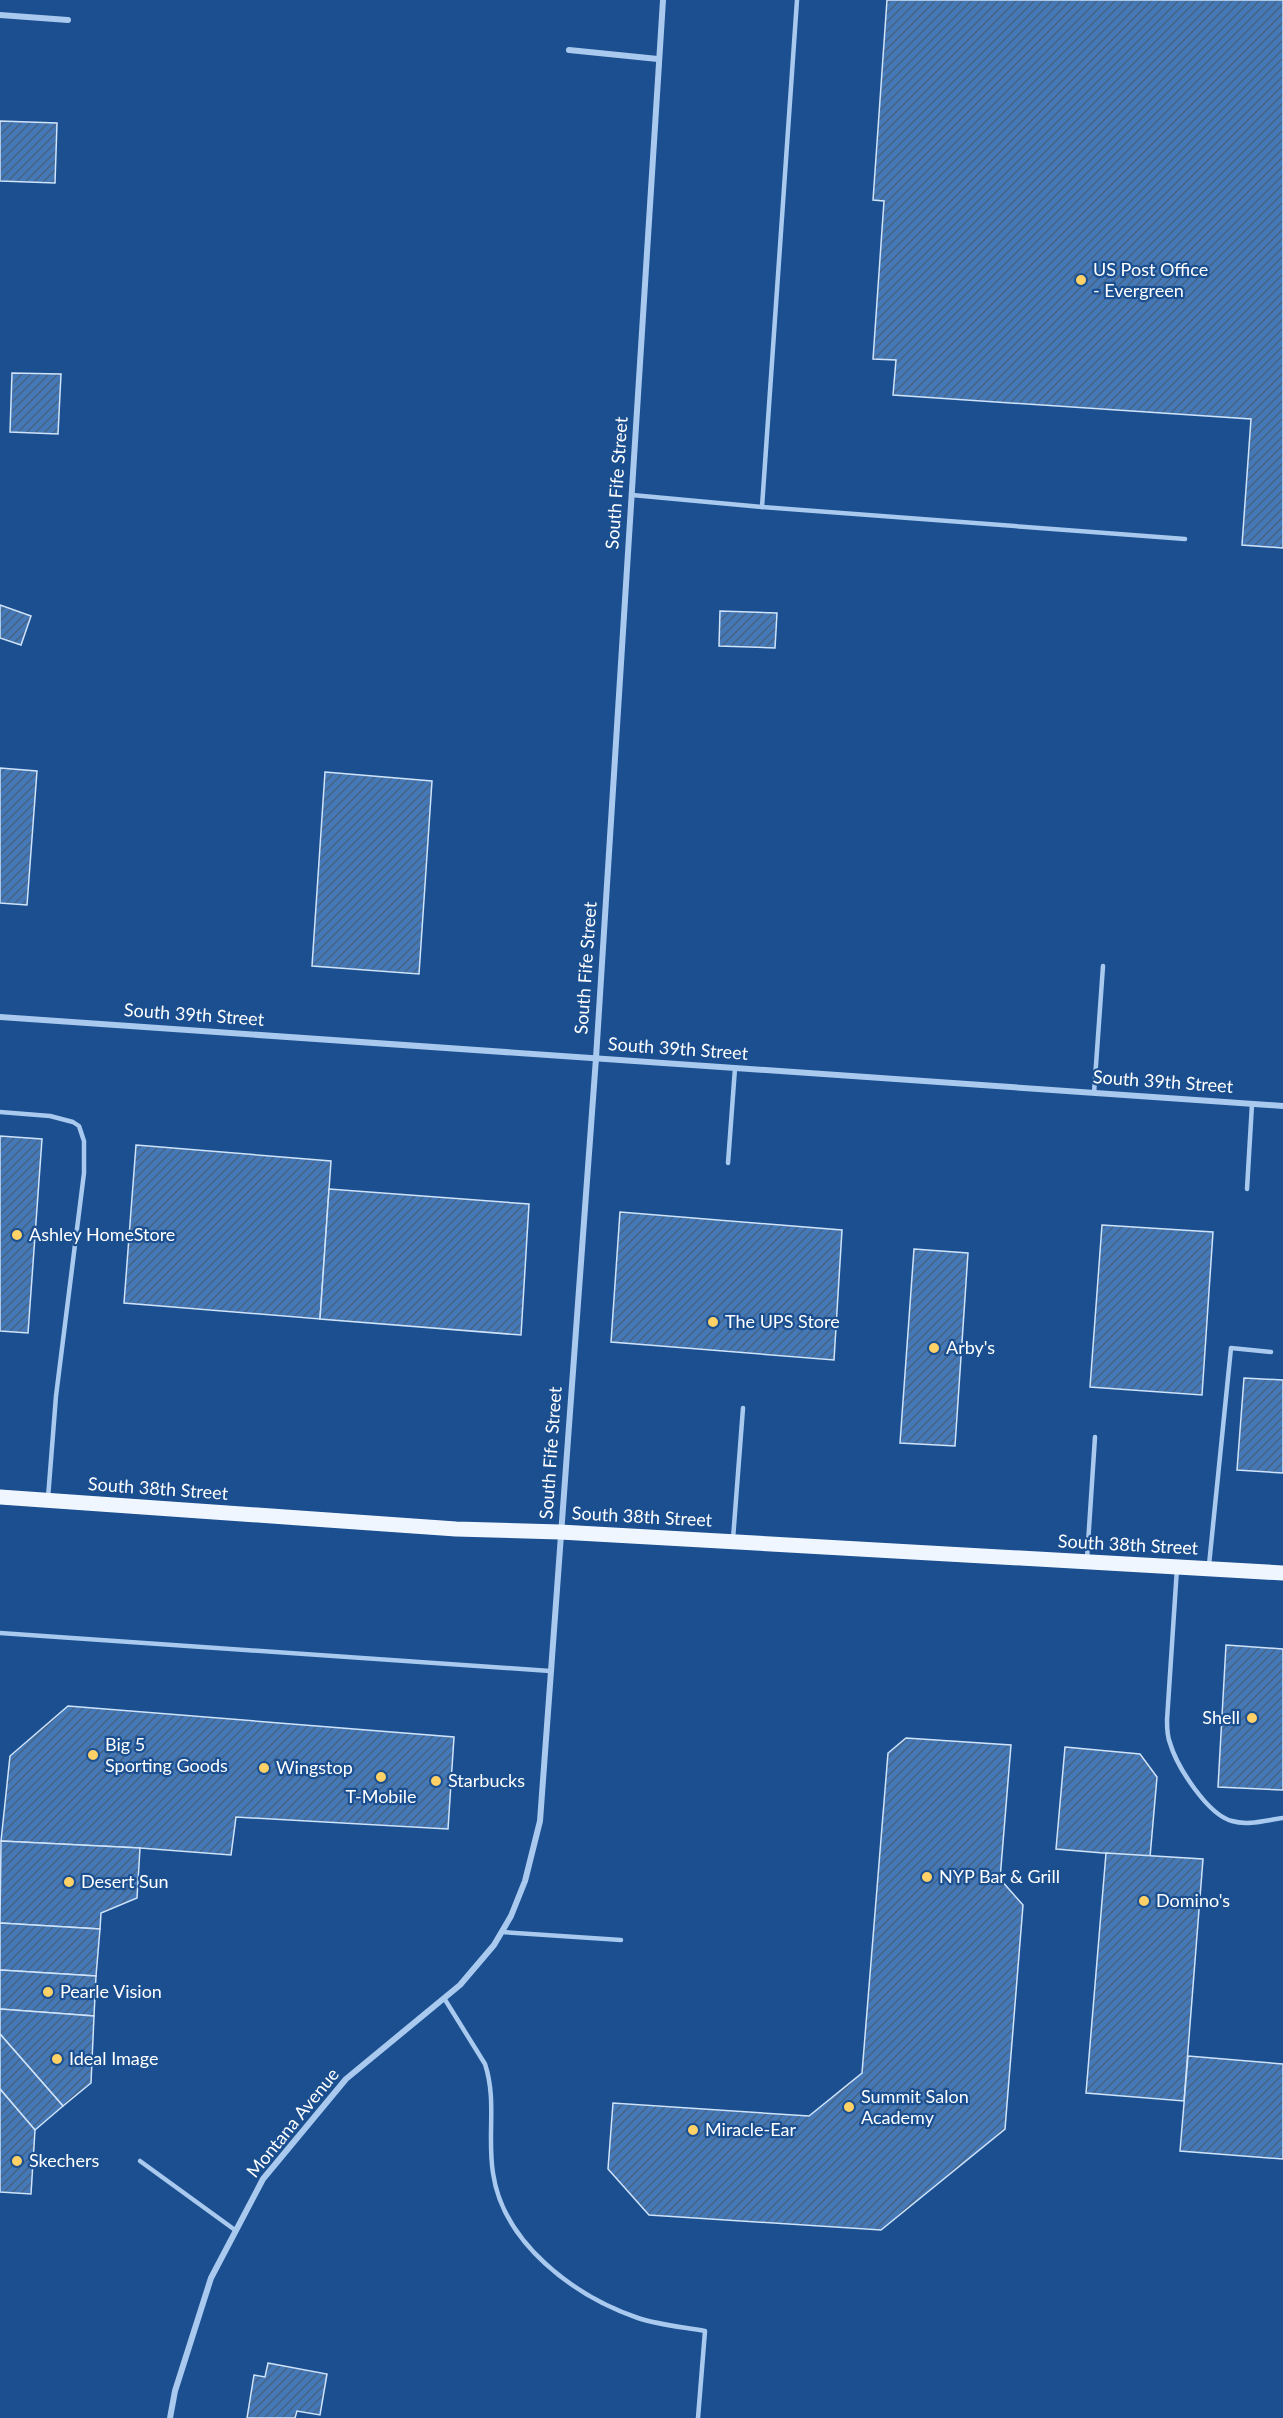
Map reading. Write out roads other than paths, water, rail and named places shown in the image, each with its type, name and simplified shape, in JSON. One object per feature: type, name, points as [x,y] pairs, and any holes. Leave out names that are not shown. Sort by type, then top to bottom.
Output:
[{"type":"main road","name":"South 38th Street","points":[[0,1497],[456,1529],[560,1532],[1283,1573]]},
{"type":"street","name":"South Fife Street","points":[[502,1932],[525,1881],[540,1821],[596,1058],[663,0]]},
{"type":"street","points":[[0,15],[68,20]]},
{"type":"street","points":[[569,50],[658,59]]},
{"type":"street","name":"South 39th Street","points":[[0,1017],[1283,1106]]},
{"type":"street","name":"Montana Avenue","points":[[170,2418],[175,2391],[193,2328],[211,2278],[263,2179],[346,2079],[475,1970],[502,1932]]},
{"type":"lane","points":[[762,507],[797,0]]},
{"type":"lane","points":[[632,495],[1185,539]]},
{"type":"lane","points":[[1094,1093],[1103,966]]},
{"type":"lane","points":[[728,1163],[735,1068]]},
{"type":"lane","points":[[1246,1189],[1252,1104]]},
{"type":"lane","points":[[0,1112],[59,1118],[79,1126],[84,1141],[84,1173],[57,1385],[48,1500]]},
{"type":"lane","points":[[1208,1569],[1231,1348],[1271,1352]]},
{"type":"lane","points":[[733,1542],[743,1408]]},
{"type":"lane","points":[[1086,1562],[1095,1437]]},
{"type":"lane","points":[[1177,1567],[1167,1720],[1169,1742],[1174,1755],[1206,1805],[1218,1815],[1241,1823],[1283,1818]]},
{"type":"lane","points":[[0,1632],[550,1671]]},
{"type":"lane","points":[[502,1932],[621,1940]]},
{"type":"lane","points":[[444,1998],[485,2064],[488,2074],[492,2098],[491,2157],[495,2184],[505,2212],[525,2244],[558,2274],[587,2294],[639,2318],[705,2331],[698,2418]]},
{"type":"lane","points":[[140,2161],[236,2230]]},
{"type":"place","name":"US Post Office - Evergreen","points":[[1081,280]]},
{"type":"place","name":"Ashley HomeStore","points":[[17,1235]]},
{"type":"place","name":"The UPS Store","points":[[713,1322]]},
{"type":"place","name":"Arby's","points":[[934,1348]]},
{"type":"place","name":"Shell","points":[[1252,1718]]},
{"type":"place","name":"Big 5 Sporting Goods","points":[[93,1755]]},
{"type":"place","name":"Wingstop","points":[[264,1768]]},
{"type":"place","name":"T-Mobile","points":[[381,1777]]},
{"type":"place","name":"Starbucks","points":[[436,1781]]},
{"type":"place","name":"NYP Bar & Grill","points":[[927,1877]]},
{"type":"place","name":"Desert Sun","points":[[69,1882]]},
{"type":"place","name":"Domino's","points":[[1144,1901]]},
{"type":"place","name":"Pearle Vision","points":[[48,1992]]},
{"type":"place","name":"Ideal Image","points":[[57,2059]]},
{"type":"place","name":"Summit Salon Academy","points":[[849,2107]]},
{"type":"place","name":"Miracle-Ear","points":[[693,2130]]},
{"type":"place","name":"Skechers","points":[[17,2161]]}]
